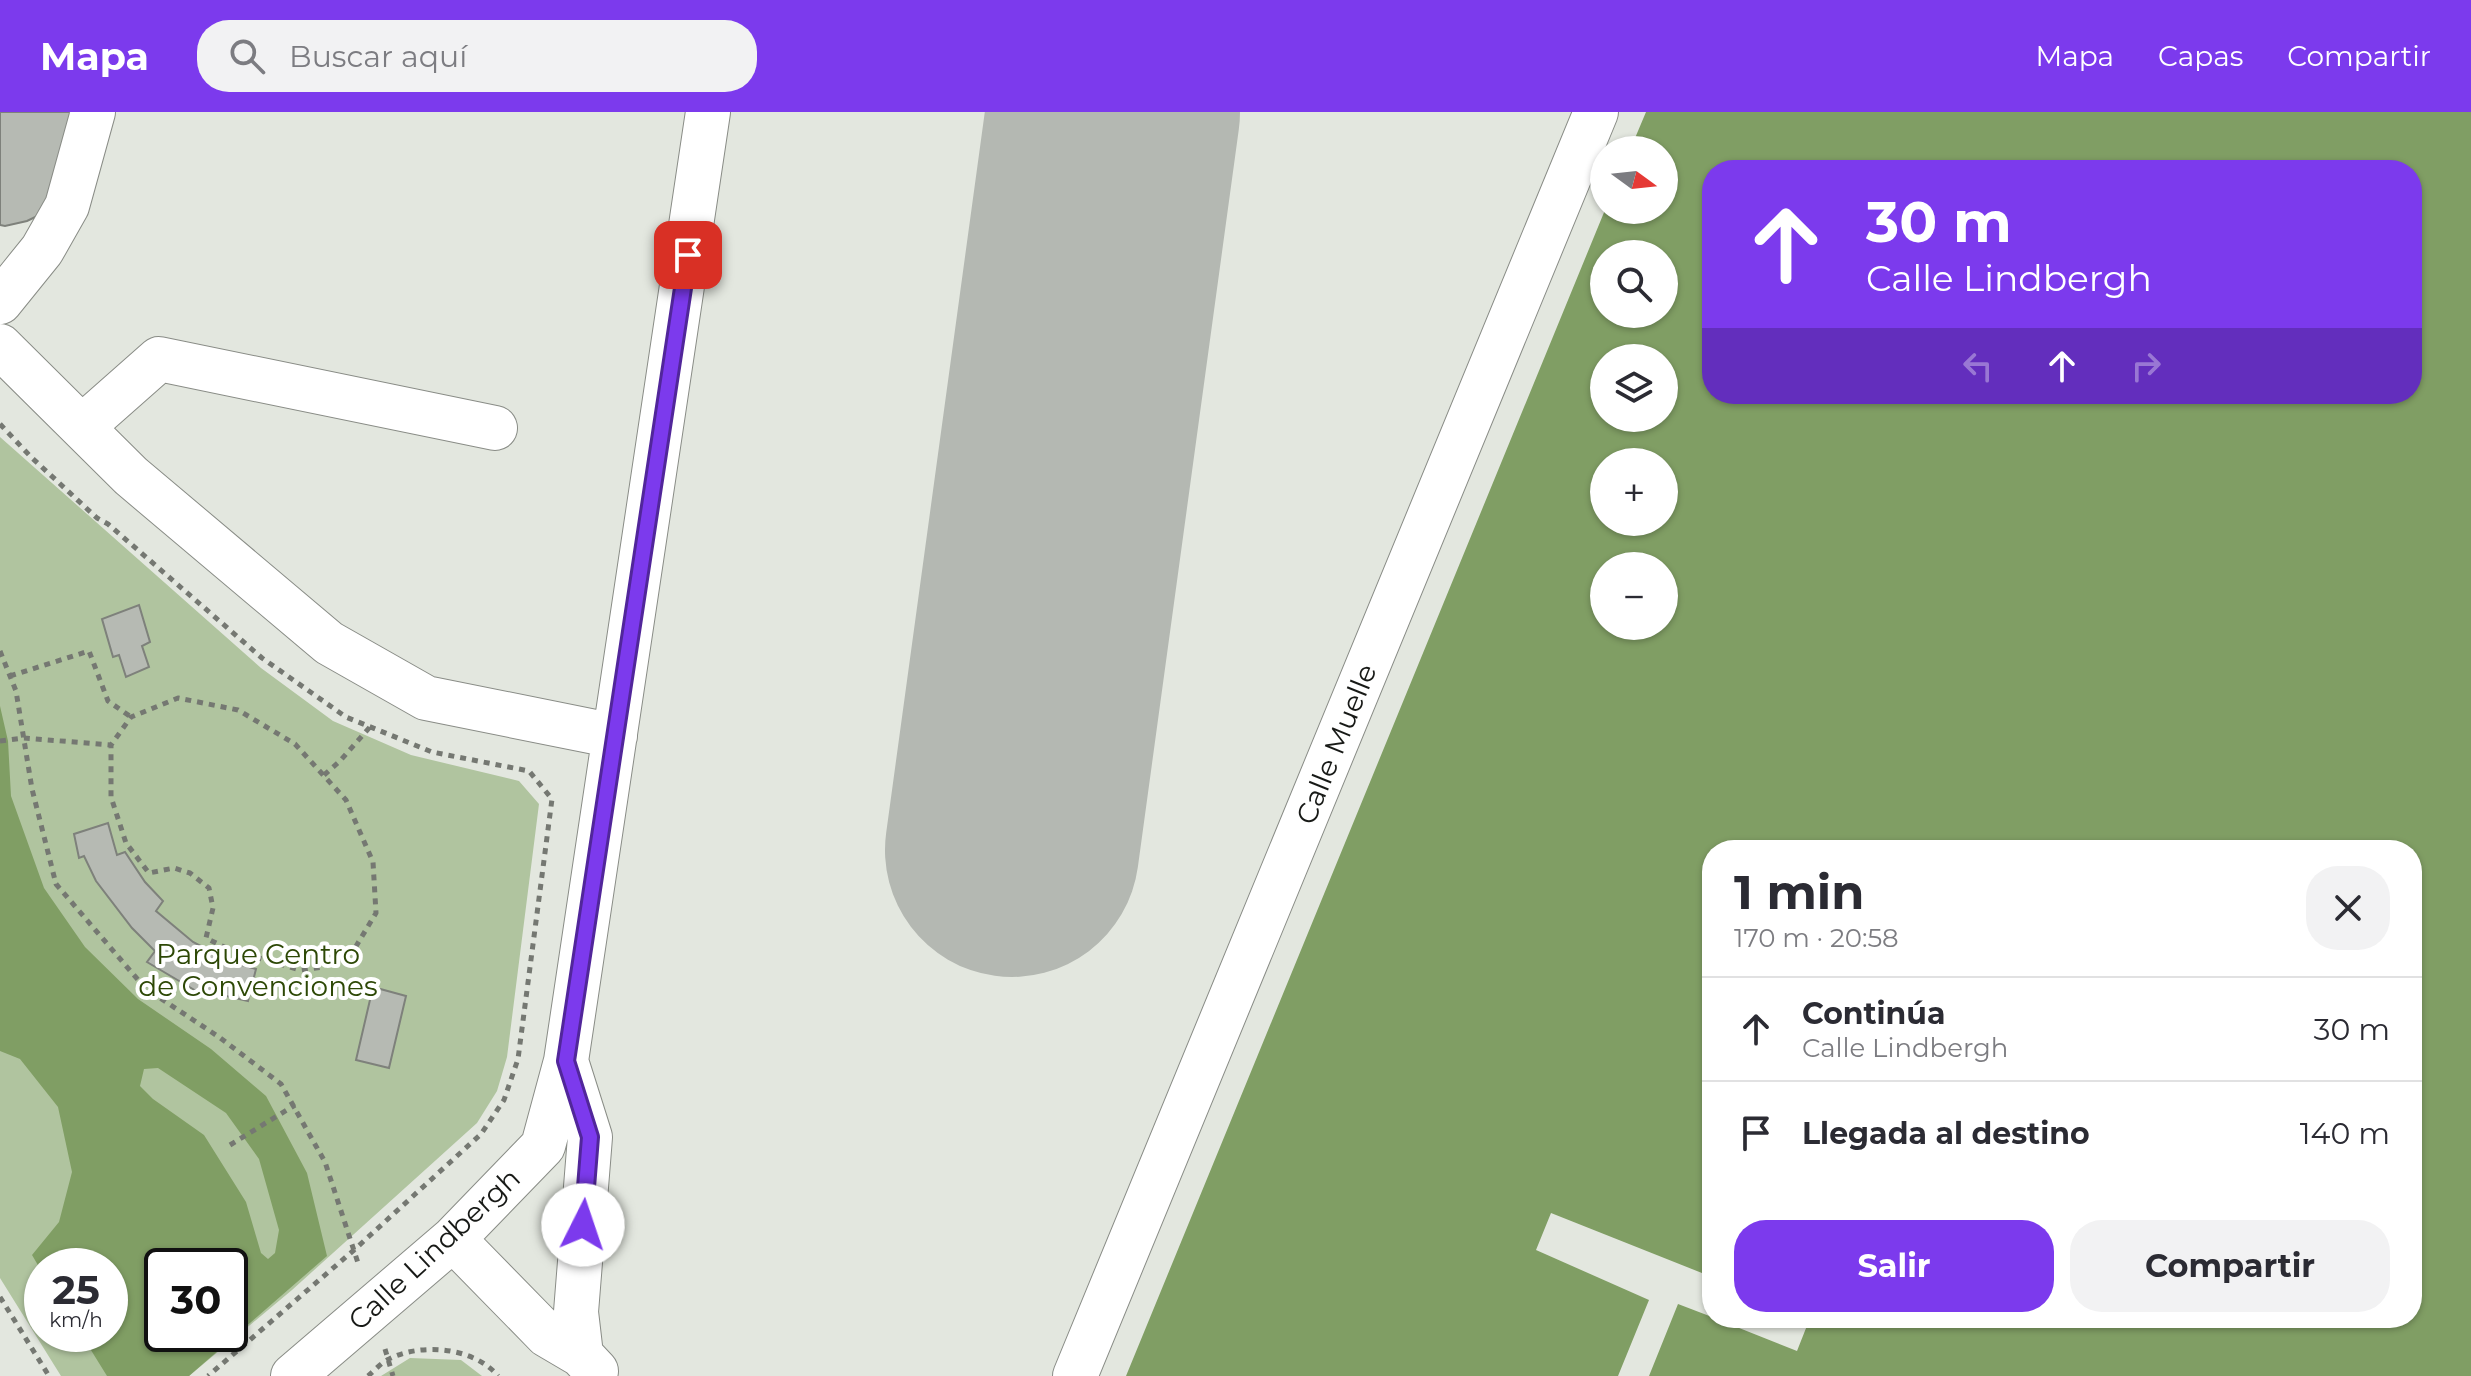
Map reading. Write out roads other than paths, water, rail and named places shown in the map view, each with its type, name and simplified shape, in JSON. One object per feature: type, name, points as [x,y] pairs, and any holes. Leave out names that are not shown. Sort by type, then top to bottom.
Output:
[{"type":"street","points":[[0,302],[42,250],[67,206],[93,112]]},
{"type":"street","name":"Calle Lindbergh","points":[[293,1376],[453,1239],[543,1146],[566,1061],[708,112]]},
{"type":"street","name":"Calle Muelle","points":[[1075,1376],[1596,112]]},
{"type":"street","points":[[0,346],[131,476],[329,643],[426,698],[615,736]]},
{"type":"street","points":[[82,427],[159,359],[495,428]]},
{"type":"street","points":[[566,1061],[590,1137],[576,1312],[591,1366]]},
{"type":"street","points":[[453,1239],[547,1335],[591,1366]]},
{"type":"park label","name":"Parque Centro de Convenciones","points":[[258,970]]}]
